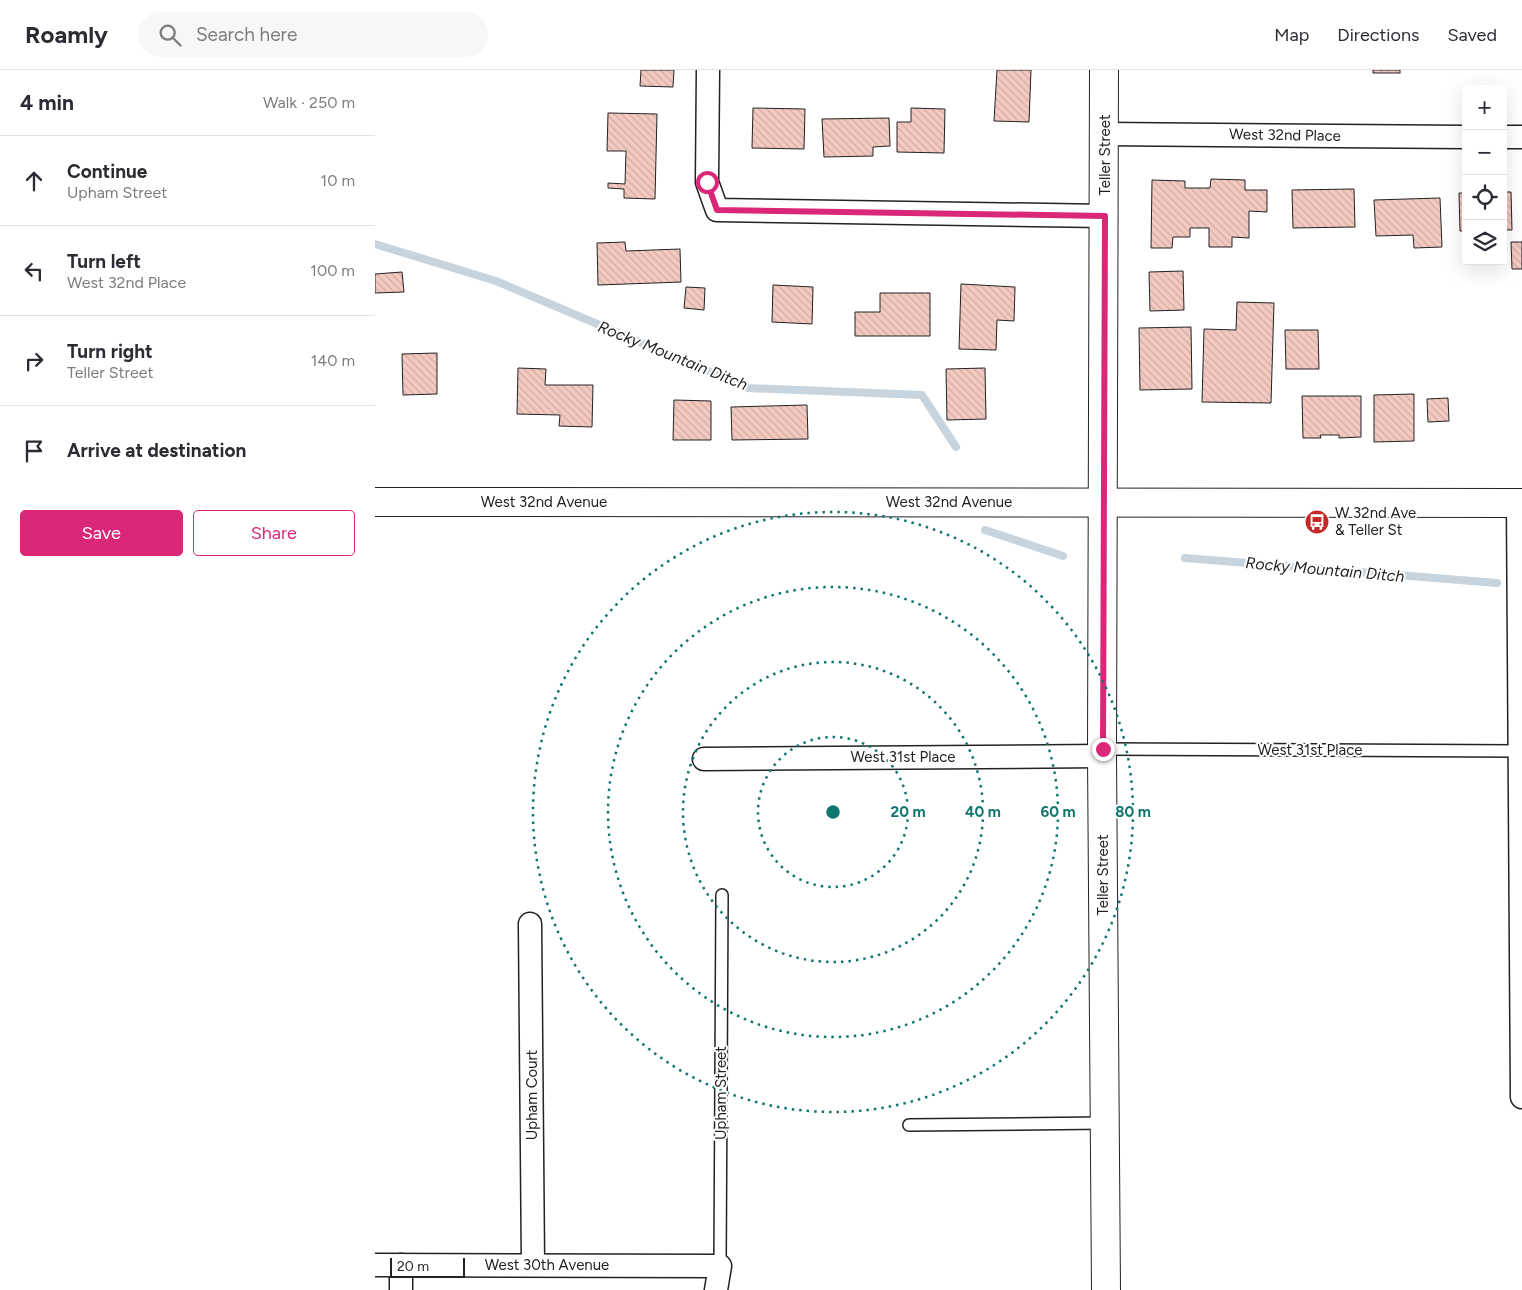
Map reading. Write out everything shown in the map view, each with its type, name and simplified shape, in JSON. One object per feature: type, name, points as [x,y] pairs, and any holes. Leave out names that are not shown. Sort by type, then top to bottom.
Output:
[{"type":"street","points":[[708,70],[707,182],[717,210],[1105,216]]},
{"type":"street","name":"Teller Street","points":[[1104,70],[1102,752],[1106,1290]]},
{"type":"street","name":"West 32nd Place","points":[[1105,134],[1462,137]]},
{"type":"street","points":[[1507,137],[1522,137]]},
{"type":"street","name":"West 32nd Avenue","points":[[375,502],[1520,503]]},
{"type":"street","points":[[1520,503],[1518,750],[1522,1097]]},
{"type":"street","name":"West 31st Place","points":[[704,759],[1102,752]]},
{"type":"street","name":"Upham Court","points":[[531,924],[533,1265]]},
{"type":"street","name":"West 30th Avenue","points":[[375,1265],[720,1266]]},
{"type":"street","points":[[401,1265],[401,1290]]},
{"type":"street","name":"Upham Street","points":[[716,1290],[720,1266]]},
{"type":"lane","name":"West 31st Place","points":[[1102,752],[1518,750]]},
{"type":"lane","name":"Upham Street","points":[[720,1266],[722,895]]},
{"type":"lane","points":[[909,1125],[1105,1123]]},
{"type":"building","points":[[641,70],[674,70],[673,87],[640,86]]},
{"type":"building","points":[[997,70],[1031,70],[1029,122],[994,121]]},
{"type":"building","points":[[1373,70],[1400,70],[1400,73],[1373,73]]},
{"type":"building","points":[[753,108],[805,109],[804,149],[752,148]]},
{"type":"building","points":[[911,108],[945,109],[944,153],[897,152],[897,122],[911,122]]},
{"type":"building","points":[[608,113],[657,114],[655,199],[624,198],[624,189],[608,188],[608,183],[625,184],[626,151],[607,151]]},
{"type":"building","points":[[889,118],[890,146],[873,147],[873,156],[824,157],[822,119]]},
{"type":"building","points":[[1211,179],[1245,180],[1245,190],[1267,190],[1267,212],[1249,211],[1249,238],[1232,237],[1232,247],[1209,247],[1209,228],[1190,228],[1190,237],[1173,237],[1172,248],[1151,248],[1152,180],[1185,181],[1185,188],[1210,188]]},
{"type":"building","points":[[1354,189],[1355,227],[1293,228],[1292,190]]},
{"type":"building","points":[[1507,192],[1511,192],[1512,230],[1507,230]]},
{"type":"building","points":[[1459,193],[1462,193],[1462,231],[1460,231]]},
{"type":"building","points":[[1440,198],[1442,247],[1414,248],[1413,235],[1376,236],[1374,200]]},
{"type":"building","points":[[625,242],[626,251],[680,249],[681,282],[598,285],[597,243]]},
{"type":"building","points":[[1511,242],[1522,242],[1522,269],[1512,269]]},
{"type":"building","points":[[1183,271],[1184,310],[1150,311],[1149,272]]},
{"type":"building","points":[[402,272],[404,292],[375,293],[375,274]]},
{"type":"building","points":[[961,284],[1015,287],[1014,321],[997,320],[996,350],[959,349]]},
{"type":"building","points":[[773,285],[813,287],[812,324],[772,322]]},
{"type":"building","points":[[686,287],[705,288],[704,310],[684,308]]},
{"type":"building","points":[[880,293],[930,293],[930,336],[855,336],[855,312],[880,312]]},
{"type":"building","points":[[1237,302],[1274,303],[1271,403],[1202,402],[1204,329],[1236,330]]},
{"type":"building","points":[[1191,327],[1192,389],[1140,390],[1139,328]]},
{"type":"building","points":[[1285,330],[1318,330],[1319,369],[1286,369]]},
{"type":"building","points":[[437,353],[437,394],[403,395],[402,354]]},
{"type":"building","points":[[518,368],[546,369],[545,385],[593,385],[592,427],[559,426],[560,415],[517,414]]},
{"type":"building","points":[[985,368],[986,419],[947,420],[946,369]]},
{"type":"building","points":[[1414,394],[1414,441],[1374,442],[1374,395]]},
{"type":"building","points":[[1302,396],[1361,396],[1361,437],[1339,438],[1339,435],[1320,435],[1321,438],[1303,438]]},
{"type":"building","points":[[1448,398],[1449,421],[1428,422],[1427,399]]},
{"type":"building","points":[[674,400],[711,401],[711,440],[673,440]]},
{"type":"building","points":[[807,405],[808,439],[732,440],[731,407]]},
{"type":"waterway","name":"Rocky Mountain Ditch","points":[[375,244],[496,281],[748,388],[922,395],[956,447]]},
{"type":"waterway","name":"Rocky Mountain Ditch","points":[[985,530],[1063,556]]},
{"type":"waterway","name":"Rocky Mountain Ditch","points":[[1185,558],[1497,583]]},
{"type":"place","name":"W 32nd Ave & Teller St","points":[[1317,522]]},
{"type":"route","points":[[707,182],[717,210],[1105,216],[1103,749]]}]
